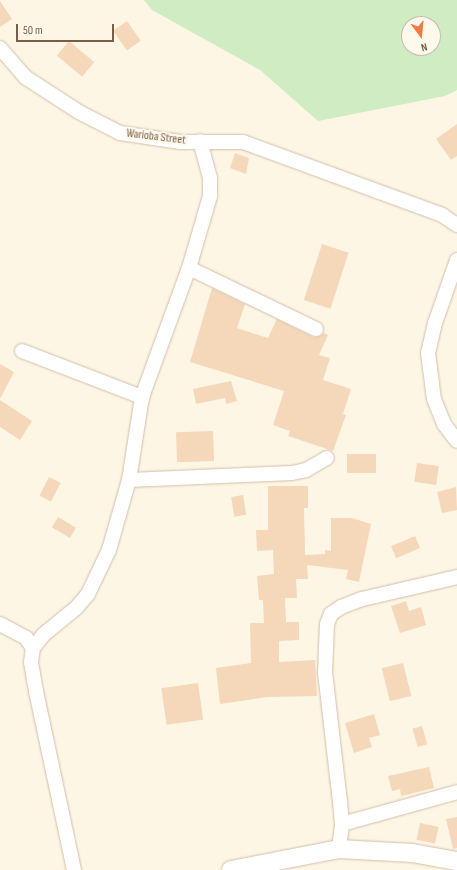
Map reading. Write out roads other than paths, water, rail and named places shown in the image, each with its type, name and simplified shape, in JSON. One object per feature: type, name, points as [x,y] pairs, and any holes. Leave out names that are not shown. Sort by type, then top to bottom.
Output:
[{"type":"street","name":"Warioba Street","points":[[0,48],[25,77],[97,123],[120,133],[180,142],[243,142],[442,215],[457,225]]},
{"type":"street","points":[[74,870],[36,691],[31,662],[33,648],[43,635],[76,608],[98,576],[109,550],[129,480],[142,397],[189,268],[210,196],[210,178],[200,141]]},
{"type":"street","points":[[457,260],[435,323],[428,353],[434,399],[444,424],[457,441]]},
{"type":"street","points":[[189,268],[316,329]]},
{"type":"street","points":[[22,352],[142,397]]},
{"type":"street","points":[[129,480],[292,472],[306,470],[327,458]]},
{"type":"street","points":[[339,849],[342,824],[325,673],[327,624],[331,614],[341,607],[362,598],[457,577]]},
{"type":"street","points":[[0,624],[26,638],[33,648]]},
{"type":"street","points":[[342,824],[457,792]]},
{"type":"street","points":[[231,870],[339,849],[412,853],[457,861]]}]
